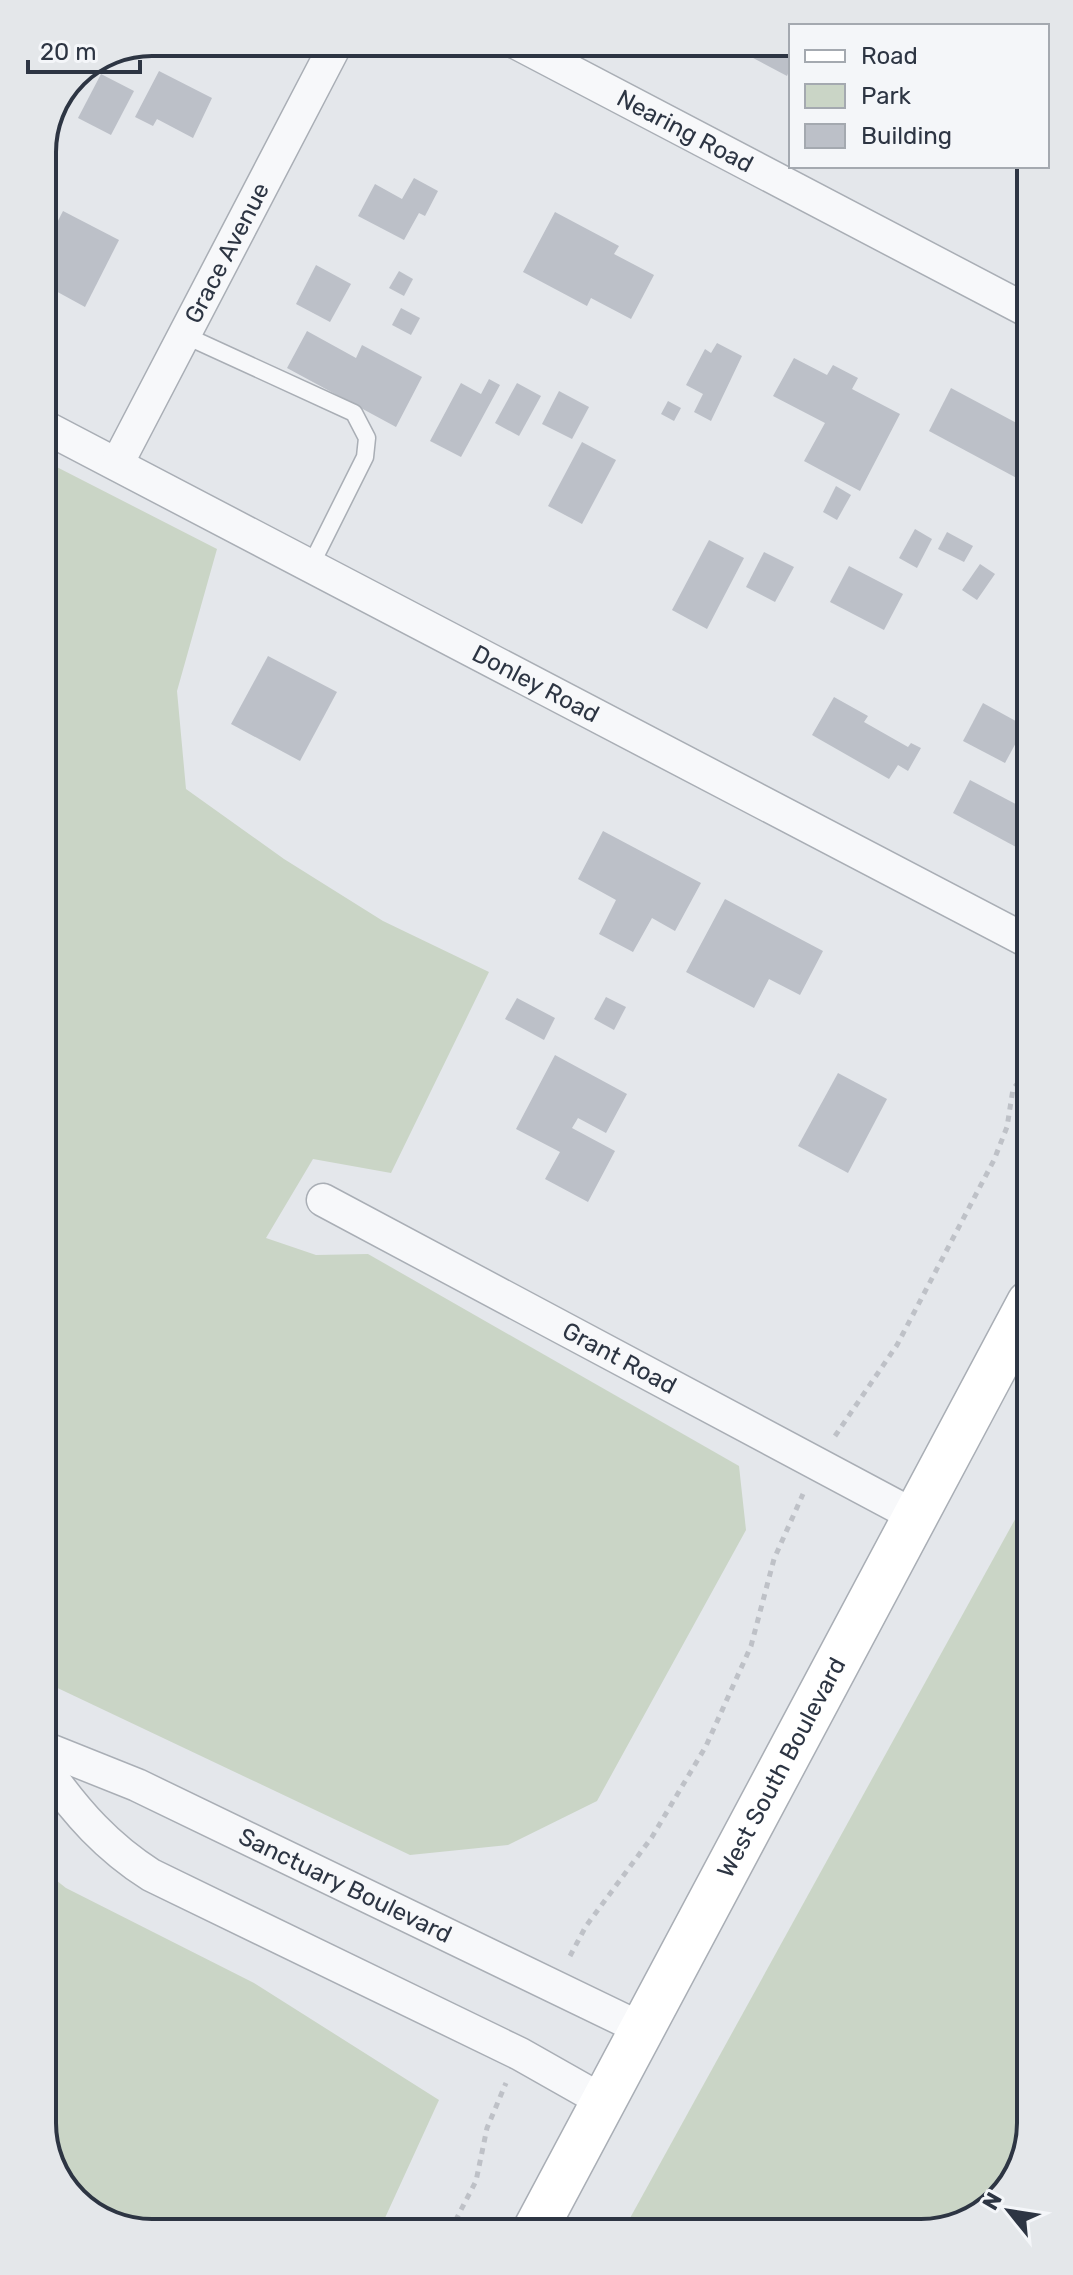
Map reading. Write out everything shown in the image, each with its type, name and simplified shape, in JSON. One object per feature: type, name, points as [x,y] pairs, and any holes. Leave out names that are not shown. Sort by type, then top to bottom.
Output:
[{"type":"main road","name":"West South Boulevard","points":[[541,2219],[1017,1325]]},
{"type":"street","name":"Grace Avenue","points":[[117,464],[330,56]]},
{"type":"street","name":"Nearing Road","points":[[542,56],[1017,305]]},
{"type":"street","name":"Donley Road","points":[[56,433],[1017,936]]},
{"type":"street","name":"Grant Road","points":[[323,1200],[915,1516]]},
{"type":"street","name":"Sanctuary Boulevard","points":[[56,1753],[137,1785],[642,2029]]},
{"type":"street","points":[[56,1784],[76,1812],[118,1854],[151,1875],[520,2054],[603,2101]]},
{"type":"lane","points":[[184,335],[354,413],[367,438],[365,457],[311,565]]},
{"type":"path","points":[[840,1427],[897,1345],[994,1160],[1007,1127],[1013,1089],[1017,1084]]},
{"type":"path","points":[[578,1942],[652,1837],[706,1746],[751,1646],[782,1534],[807,1489]]},
{"type":"path","points":[[456,2219],[476,2181],[487,2128],[512,2073]]},
{"type":"green space","points":[[56,467],[217,549],[177,691],[186,789],[284,859],[383,921],[489,972],[391,1173],[313,1159],[266,1238],[316,1255],[368,1254],[739,1466],[746,1530],[597,1801],[508,1845],[410,1855],[56,1687]]},
{"type":"green space","points":[[1017,1516],[1015,2142],[1004,2171],[969,2171],[969,2206],[952,2214],[921,2219],[630,2219]]},
{"type":"green space","points":[[56,1880],[254,1983],[439,2100],[384,2219],[146,2219],[115,2212],[104,2206],[76,2181],[58,2142]]},
{"type":"building","points":[[749,56],[789,56],[787,76]]},
{"type":"building","points":[[159,71],[212,98],[193,138],[157,119],[153,126],[135,117]]},
{"type":"building","points":[[101,74],[134,91],[111,135],[78,118]]},
{"type":"building","points":[[414,178],[438,191],[425,216],[419,213],[404,240],[358,216],[375,184],[402,199]]},
{"type":"building","points":[[63,211],[119,240],[85,307],[56,291],[56,225]]},
{"type":"building","points":[[555,212],[619,246],[614,254],[654,275],[631,319],[591,298],[587,306],[523,272]]},
{"type":"building","points":[[316,265],[351,284],[330,322],[296,304]]},
{"type":"building","points":[[399,271],[413,279],[404,296],[389,288]]},
{"type":"building","points":[[401,308],[420,318],[411,335],[392,325]]},
{"type":"building","points":[[307,331],[356,358],[362,345],[422,377],[396,427],[287,368]]},
{"type":"building","points":[[717,343],[742,356],[711,421],[694,412],[703,394],[686,385],[705,349],[711,353]]},
{"type":"building","points":[[794,358],[827,375],[833,365],[858,378],[852,389],[900,414],[860,491],[804,461],[825,423],[773,396]]},
{"type":"building","points":[[489,379],[500,385],[461,457],[430,441],[461,383],[481,394]]},
{"type":"building","points":[[517,383],[541,396],[519,436],[495,423]]},
{"type":"building","points":[[951,388],[1017,423],[1017,478],[929,431]]},
{"type":"building","points":[[559,391],[589,407],[572,439],[542,424]]},
{"type":"building","points":[[668,401],[681,408],[674,421],[661,414]]},
{"type":"building","points":[[582,442],[616,460],[582,524],[548,506]]},
{"type":"building","points":[[836,486],[851,495],[837,520],[823,512]]},
{"type":"building","points":[[915,529],[932,539],[917,568],[899,558]]},
{"type":"building","points":[[947,532],[973,546],[964,562],[938,549]]},
{"type":"building","points":[[709,540],[744,558],[707,629],[672,610]]},
{"type":"building","points":[[764,552],[794,567],[775,602],[746,587]]},
{"type":"building","points":[[980,564],[995,574],[977,600],[962,590]]},
{"type":"building","points":[[849,566],[903,594],[884,630],[830,602]]},
{"type":"building","points":[[268,656],[337,692],[300,761],[231,724]]},
{"type":"building","points":[[834,697],[868,716],[864,722],[908,747],[911,743],[921,748],[908,771],[898,765],[889,779],[812,735]]},
{"type":"building","points":[[983,703],[1017,722],[1017,741],[1005,763],[963,741]]},
{"type":"building","points":[[970,780],[1017,805],[1016,847],[953,813]]},
{"type":"building","points":[[603,831],[701,883],[675,931],[652,918],[633,952],[599,934],[616,900],[578,879]]},
{"type":"building","points":[[725,899],[823,951],[800,995],[769,979],[754,1008],[686,972]]},
{"type":"building","points":[[606,997],[626,1007],[614,1030],[594,1019]]},
{"type":"building","points":[[517,998],[555,1018],[544,1040],[505,1019]]},
{"type":"building","points":[[555,1055],[627,1094],[606,1133],[578,1118],[572,1128],[615,1151],[588,1202],[545,1179],[560,1152],[516,1129]]},
{"type":"building","points":[[838,1073],[887,1099],[848,1173],[798,1146]]}]
